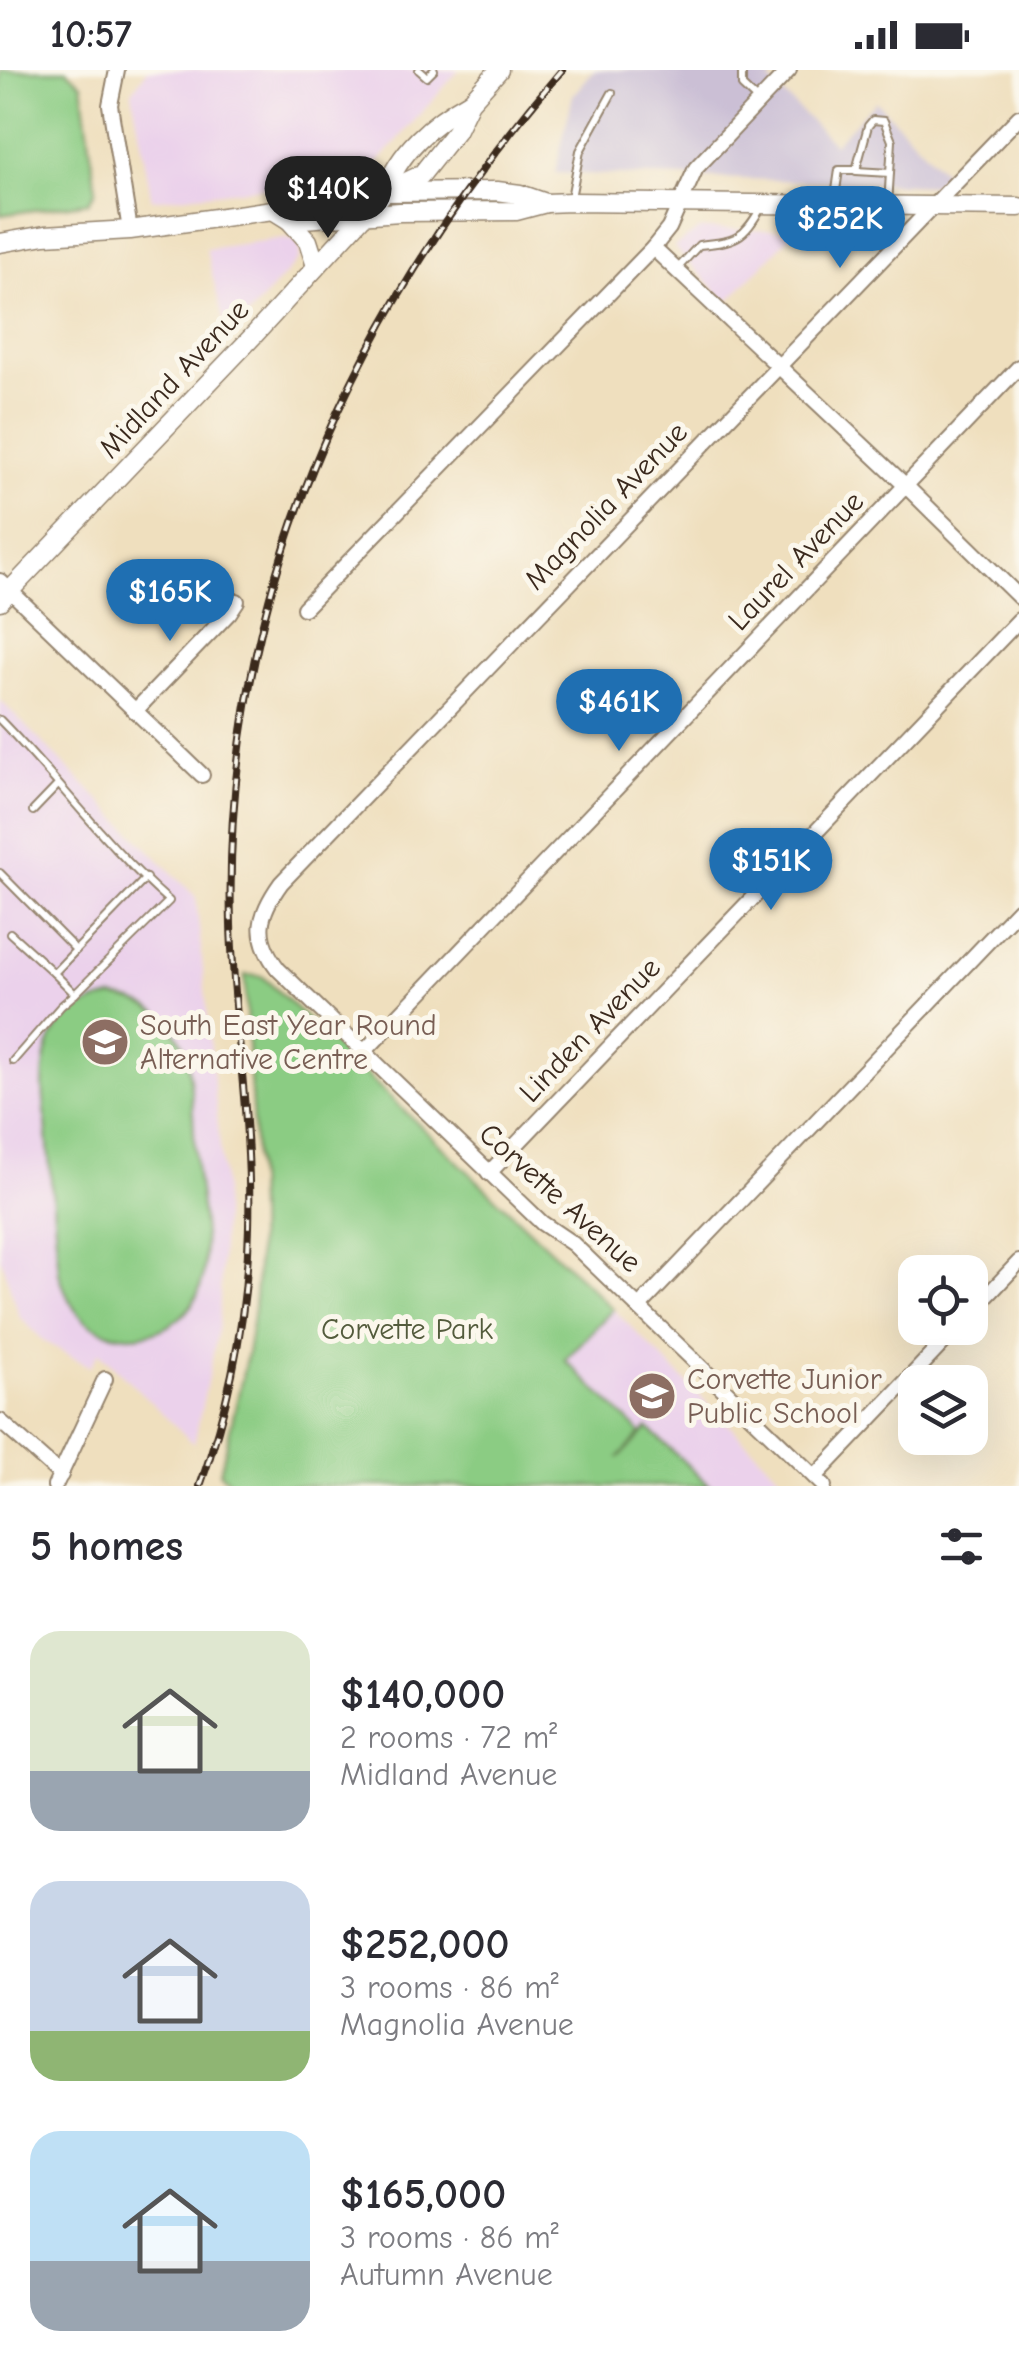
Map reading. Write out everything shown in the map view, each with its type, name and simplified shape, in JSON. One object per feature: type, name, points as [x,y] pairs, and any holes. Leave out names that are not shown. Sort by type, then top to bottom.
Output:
[{"type":"main road","name":"Midland Avenue","points":[[3,591],[386,192],[421,175],[456,132],[470,102],[498,70]]},
{"type":"main road","points":[[281,215],[300,200],[386,192],[498,191],[546,203]]},
{"type":"main road","points":[[0,243],[45,234],[281,215],[516,211],[546,203],[571,202],[1019,207]]},
{"type":"main road","points":[[281,215],[308,241],[316,266]]},
{"type":"street","points":[[117,70],[111,109],[130,230]]},
{"type":"street","points":[[304,608],[653,248],[668,228],[696,168],[789,70]]},
{"type":"street","name":"Magnolia Avenue","points":[[264,946],[262,914],[281,883],[1019,117]]},
{"type":"street","points":[[653,248],[1019,597]]},
{"type":"street","name":"Laurel Avenue","points":[[364,1052],[1019,367]]},
{"type":"street","points":[[3,591],[202,775]]},
{"type":"street","points":[[136,712],[236,602]]},
{"type":"street","name":"Linden Avenue","points":[[489,1173],[1019,620]]},
{"type":"street","points":[[638,1308],[1019,909]]},
{"type":"street","name":"Corvette Avenue","points":[[264,946],[278,970],[542,1223],[573,1244],[820,1482]]},
{"type":"street","points":[[988,1295],[1019,1262]]},
{"type":"street","points":[[820,1482],[942,1345]]},
{"type":"street","points":[[0,1421],[58,1480],[105,1379]]},
{"type":"lane","points":[[419,70],[428,77],[434,70]]},
{"type":"lane","points":[[742,70],[742,86],[759,102]]},
{"type":"lane","points":[[571,202],[580,151],[612,93]]},
{"type":"lane","points":[[856,170],[873,120],[884,121],[890,173],[888,207]]},
{"type":"lane","points":[[860,152],[870,153]]},
{"type":"lane","points":[[834,206],[839,170],[890,173]]},
{"type":"lane","points":[[677,270],[699,244],[732,241],[742,236],[763,206]]},
{"type":"lane","points":[[0,720],[57,786],[169,902],[60,1006],[13,1061]]},
{"type":"lane","points":[[33,812],[57,786]]},
{"type":"lane","points":[[0,873],[76,950]]},
{"type":"lane","points":[[54,973],[146,878]]},
{"type":"lane","points":[[10,932],[75,994]]},
{"type":"shaded area","points":[[147,70],[459,70],[375,166],[356,177],[152,200],[132,92]]},
{"type":"shaded area","points":[[594,70],[779,70],[770,81],[834,144],[876,101],[945,173],[933,185],[555,173],[573,95]]},
{"type":"shaded area","points":[[700,229],[795,231],[727,302],[674,247]]},
{"type":"shaded area","points":[[295,240],[300,249],[299,259],[245,319],[224,323],[206,249]]},
{"type":"shaded area","name":"South East Year Round Alternative Centre","points":[[0,700],[196,897],[224,1188],[219,1324],[194,1444],[99,1352],[90,1367],[44,1341],[20,1317],[0,1257]]},
{"type":"shaded area","name":"Corvette Junior Public School","points":[[613,1309],[790,1486],[596,1486],[641,1433],[565,1360]]},
{"type":"green space","points":[[0,70],[67,70],[82,84],[96,190],[89,202],[0,215]]},
{"type":"green space","name":"Corvette Park","points":[[245,975],[262,976],[613,1309],[565,1360],[641,1433],[618,1458],[648,1428],[710,1486],[234,1486],[220,1473],[248,1346],[257,1268]]},
{"type":"green space","points":[[112,997],[136,1002],[156,1012],[185,1049],[204,1243],[203,1274],[192,1305],[164,1328],[128,1336],[94,1326],[79,1314],[59,1273],[43,1088],[46,1053],[58,1027],[79,1009]]},
{"type":"railway","points":[[200,1486],[235,1359],[248,1260],[248,1151],[231,925],[234,804],[249,687],[276,574],[314,466],[362,361],[420,261],[487,164],[562,70]]},
{"type":"place","name":"South East Year Round Alternative Centre","points":[[105,1042]]},
{"type":"place","name":"Corvette Junior Public School","points":[[652,1396]]}]
